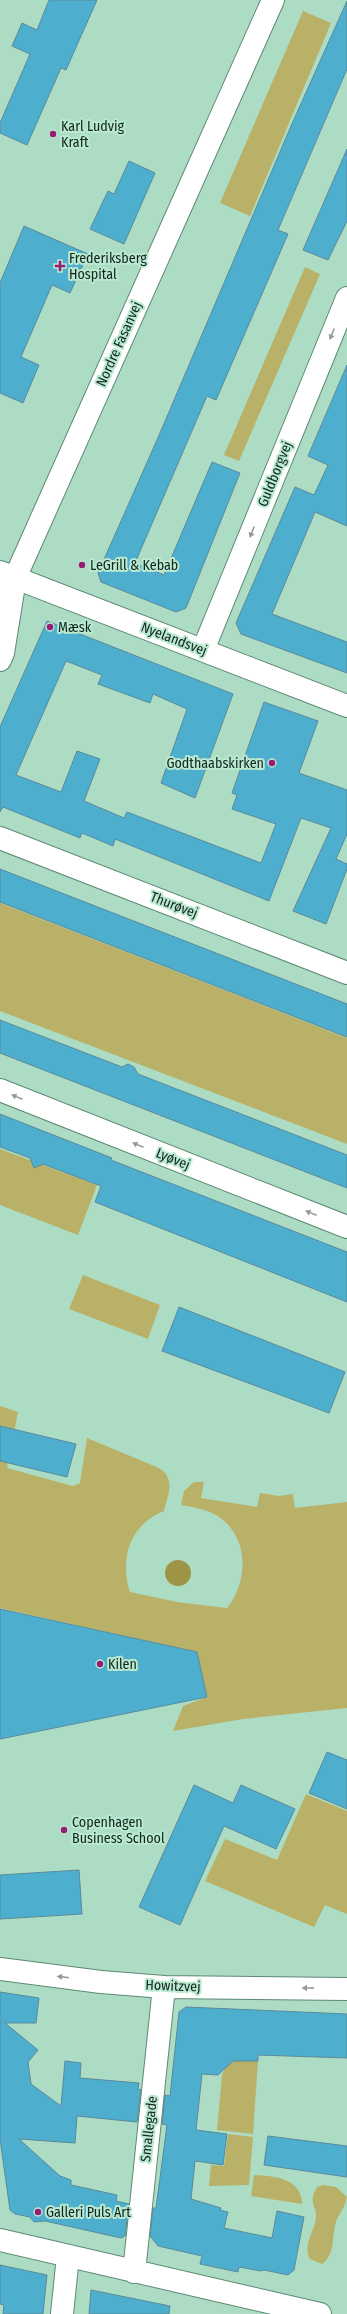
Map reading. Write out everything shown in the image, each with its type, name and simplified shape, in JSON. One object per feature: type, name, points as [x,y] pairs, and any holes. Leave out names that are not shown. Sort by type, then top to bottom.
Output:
[{"type":"street","name":"Nordre Fasanvej","points":[[0,603],[7,575],[273,0]]},
{"type":"street","name":"Guldborgvej","points":[[203,650],[347,298]]},
{"type":"street","name":"Nordre Fasanvej","points":[[0,660],[3,652],[7,575]]},
{"type":"street","name":"Nyelandsvej","points":[[7,575],[347,706]]},
{"type":"street","name":"Thurøvej","points":[[0,838],[347,973]]},
{"type":"street","name":"Lyøvej","points":[[0,1090],[347,1227]]},
{"type":"street","name":"Howitzvej","points":[[0,1970],[102,1982],[164,1987],[347,1989]]},
{"type":"street","name":"Smallegade","points":[[134,2272],[164,1987]]},
{"type":"street","points":[[0,2240],[318,2314]]},
{"type":"street","points":[[62,2314],[68,2256]]},
{"type":"shaded area","points":[[303,11],[331,23],[250,216],[220,203]]},
{"type":"shaded area","points":[[305,267],[320,274],[239,461],[224,455]]},
{"type":"shaded area","points":[[0,903],[347,1038],[347,1144],[0,1011]]},
{"type":"shaded area","points":[[0,1149],[97,1185],[78,1235],[0,1205]]},
{"type":"shaded area","points":[[83,1275],[160,1305],[148,1339],[69,1309]]},
{"type":"shaded area","points":[[0,1406],[18,1412],[7,1468],[73,1486],[80,1483],[87,1438],[159,1468],[168,1477],[169,1493],[164,1511],[152,1517],[143,1524],[135,1534],[130,1544],[126,1567],[130,1592],[177,1602],[227,1608],[234,1596],[240,1584],[242,1571],[240,1544],[226,1522],[214,1514],[202,1509],[181,1505],[184,1491],[194,1482],[204,1482],[201,1498],[257,1507],[260,1493],[279,1496],[293,1494],[295,1508],[347,1502],[347,1708],[243,1719],[173,1731],[183,1706],[207,1697],[197,1652],[0,1608]]},
{"type":"shaded area","points":[[178,1560],[187,1564],[191,1573],[187,1582],[178,1586],[169,1582],[165,1573],[169,1564]]},
{"type":"shaded area","points":[[306,1794],[347,1811],[347,1914],[325,1905],[314,1927],[205,1881],[225,1839],[277,1860]]},
{"type":"shaded area","points":[[233,2061],[258,2061],[253,2134],[217,2130],[222,2075],[225,2068]]},
{"type":"shaded area","points":[[228,2134],[253,2137],[249,2185],[209,2186],[211,2165],[224,2166]]},
{"type":"shaded area","points":[[254,2175],[270,2176],[286,2180],[297,2189],[301,2195],[302,2204],[251,2196]]},
{"type":"shaded area","points":[[323,2185],[336,2187],[347,2197],[334,2229],[330,2254],[322,2264],[310,2259],[307,2248],[316,2218],[313,2195],[317,2187]]},
{"type":"building","points":[[49,0],[97,0],[66,70],[61,68],[27,145],[0,133],[0,123],[30,54],[12,46],[22,23],[37,30]]},
{"type":"building","points":[[347,1],[347,69],[278,230],[288,234],[216,400],[207,396],[135,563],[164,575],[212,462],[240,473],[186,608],[176,612],[101,582],[98,573],[157,440],[291,126]]},
{"type":"building","points":[[347,149],[347,221],[328,260],[303,250]]},
{"type":"building","points":[[129,161],[155,173],[124,244],[90,229],[108,191],[114,194]]},
{"type":"building","points":[[24,226],[88,254],[70,293],[52,285],[21,357],[39,365],[23,403],[0,393],[0,283]]},
{"type":"building","points":[[347,365],[347,526],[315,512],[272,614],[347,642],[347,673],[241,634],[236,623],[295,487],[314,495],[328,465],[308,456]]},
{"type":"building","points":[[47,621],[233,694],[195,798],[161,783],[187,709],[153,694],[150,703],[98,684],[102,675],[66,661],[16,775],[61,792],[77,751],[100,759],[84,801],[124,818],[127,812],[261,863],[276,824],[232,809],[237,795],[232,793],[264,702],[318,721],[299,773],[347,790],[347,834],[336,859],[347,864],[347,869],[326,924],[293,911],[331,828],[301,818],[269,901],[115,839],[113,846],[82,833],[80,838],[3,807],[0,812],[0,727]]},
{"type":"building","points":[[0,869],[347,1004],[347,1037],[0,902]]},
{"type":"building","points":[[0,1020],[122,1067],[128,1064],[134,1067],[138,1074],[347,1155],[347,1188],[0,1053]]},
{"type":"building","points":[[0,1114],[112,1158],[111,1160],[347,1252],[347,1302],[95,1202],[101,1186],[43,1164],[34,1168],[30,1158],[0,1147]]},
{"type":"building","points":[[179,1307],[345,1372],[329,1413],[162,1351]]},
{"type":"building","points":[[0,1426],[76,1444],[67,1477],[0,1461]]},
{"type":"building","name":"Kilen","points":[[0,1609],[197,1652],[207,1697],[0,1739]]},
{"type":"building","points":[[327,1752],[347,1760],[347,1809],[309,1793]]},
{"type":"building","points":[[194,1785],[233,1803],[241,1785],[295,1809],[276,1849],[224,1826],[180,1925],[139,1907]]},
{"type":"building","points":[[79,1870],[82,1914],[0,1919],[0,1875]]},
{"type":"building","points":[[0,1992],[39,1998],[36,2023],[5,2023],[38,2050],[28,2062],[31,2084],[61,2106],[65,2061],[81,2063],[80,2078],[139,2083],[138,2089],[141,2090],[137,2122],[77,2116],[75,2143],[19,2139],[60,2176],[71,2180],[71,2185],[117,2195],[116,2201],[129,2204],[125,2236],[121,2238],[45,2221],[34,2222],[30,2217],[15,2214],[10,2210],[0,2139]]},
{"type":"building","points":[[186,2007],[347,2014],[347,2058],[258,2055],[258,2061],[233,2061],[218,2075],[202,2074],[196,2130],[227,2134],[223,2165],[195,2161],[191,2199],[221,2208],[220,2210],[228,2212],[224,2228],[272,2238],[277,2211],[304,2217],[294,2270],[288,2275],[239,2267],[238,2272],[200,2264],[202,2256],[158,2246],[150,2236],[153,2208],[156,2208],[167,2125],[162,2124],[165,2095],[170,2096],[179,2012]]},
{"type":"building","points":[[268,2136],[347,2146],[347,2177],[264,2165]]},
{"type":"building","points":[[0,2265],[47,2275],[43,2314],[3,2314],[4,2305],[0,2304]]},
{"type":"building","points":[[91,2290],[170,2306],[169,2314],[89,2314]]},
{"type":"place","name":"Karl Ludvig Kraft","points":[[53,134]]},
{"type":"place","name":"Frederiksberg Hospital","points":[[60,266]]},
{"type":"place","name":"LeGrill & Kebab","points":[[82,565]]},
{"type":"place","name":"Mæsk","points":[[50,627]]},
{"type":"place","name":"Godthaabskirken","points":[[272,763]]},
{"type":"place","name":"Kilen","points":[[100,1664]]},
{"type":"place","name":"Copenhagen Business School","points":[[64,1830]]},
{"type":"place","name":"Galleri Puls Art","points":[[38,2212]]}]
